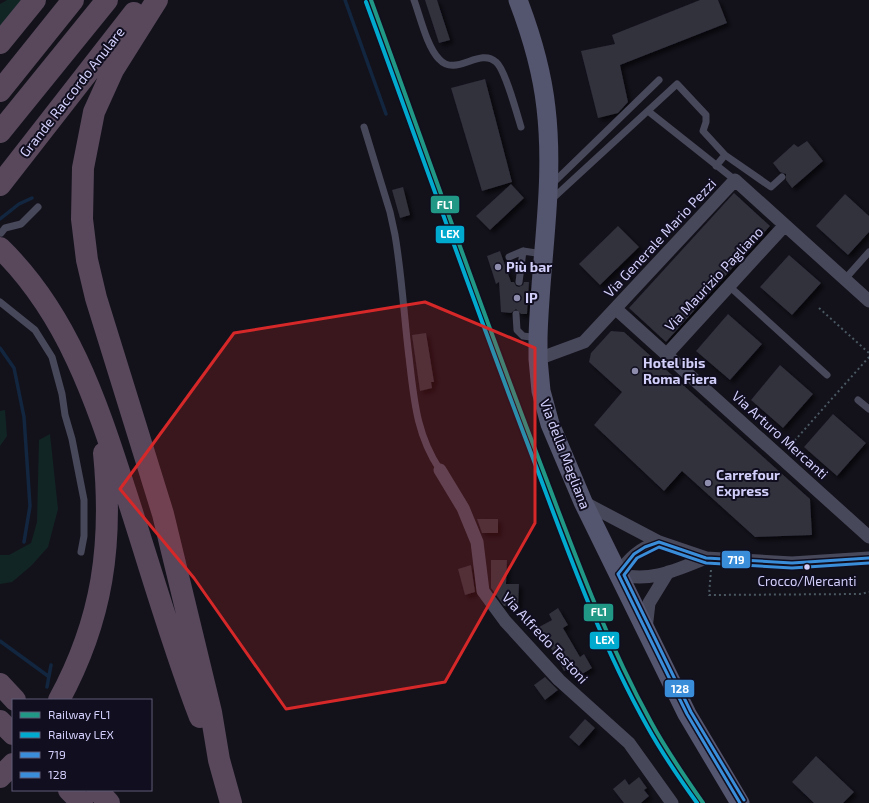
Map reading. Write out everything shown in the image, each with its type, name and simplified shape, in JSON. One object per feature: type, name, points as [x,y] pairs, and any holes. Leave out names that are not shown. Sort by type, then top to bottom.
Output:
[{"type":"highway","points":[[0,43],[35,0]]},
{"type":"highway","points":[[0,91],[73,0]]},
{"type":"highway","name":"Grande Raccordo Anulare","points":[[0,132],[107,0]]},
{"type":"highway","name":"Grande Raccordo Anulare","points":[[0,185],[144,0]]},
{"type":"highway","points":[[157,0],[113,70],[94,112],[83,168],[82,219],[87,260],[97,303],[150,468],[185,600],[211,712],[218,760]]},
{"type":"highway","points":[[3,246],[49,308],[68,341],[85,376],[110,443],[193,699],[218,760],[231,803]]},
{"type":"highway","points":[[59,699],[78,661],[96,608],[104,573],[107,545],[108,507],[104,453],[96,413],[85,376]]},
{"type":"highway","points":[[0,684],[14,699]]},
{"type":"highway","points":[[0,721],[12,733]]},
{"type":"highway","points":[[0,777],[12,765]]},
{"type":"highway","points":[[71,791],[82,803]]},
{"type":"highway","points":[[98,791],[109,803]]},
{"type":"main road","name":"Via della Magliana","points":[[518,0],[533,45],[545,96],[548,141],[548,194],[543,254],[538,359],[541,391],[550,424],[583,502],[687,714],[740,803]]},
{"type":"street","name":"Via Generale Mario Pezzi","points":[[538,359],[584,342],[735,180],[869,301]]},
{"type":"street","name":"Via Maurizio Pagliano","points":[[667,354],[785,225]]},
{"type":"street","name":"Via Arturo Mercanti","points":[[616,309],[869,536]]},
{"type":"street","name":"Via Alfredo Testoni","points":[[440,470],[464,508],[477,542],[483,591],[487,598],[505,621],[559,680],[629,743],[672,803]]},
{"type":"street","points":[[583,502],[660,542],[706,558],[792,563],[869,558]]},
{"type":"street","points":[[660,542],[645,547],[634,554],[618,574],[632,578],[645,578],[668,572],[706,558]]},
{"type":"street","points":[[634,554],[645,578]]},
{"type":"street","points":[[646,631],[649,603],[668,572]]},
{"type":"lane","points":[[414,0],[433,50],[445,64],[459,66],[480,58],[488,58],[499,65],[521,127]]},
{"type":"lane","points":[[548,194],[659,80]]},
{"type":"lane","points":[[548,194],[648,111],[677,84],[706,115],[706,122],[703,131],[725,155],[771,187],[782,177]]},
{"type":"lane","points":[[648,111],[735,180]]},
{"type":"lane","points":[[364,127],[390,212],[395,236],[412,390],[418,424],[430,456],[440,470]]},
{"type":"lane","points":[[716,166],[725,155]]},
{"type":"lane","points":[[3,246],[5,228],[21,224],[38,207]]},
{"type":"lane","points":[[509,256],[523,251],[543,254]]},
{"type":"lane","points":[[520,282],[523,251]]},
{"type":"lane","points":[[845,279],[869,252]]},
{"type":"lane","points":[[730,286],[828,375]]},
{"type":"lane","points":[[0,302],[35,330],[52,357],[62,394],[65,415],[72,439],[84,500],[84,536],[82,552]]},
{"type":"lane","points":[[516,314],[517,330],[523,336],[538,338]]},
{"type":"lane","points":[[858,400],[869,409]]},
{"type":"path","points":[[819,308],[869,353]]},
{"type":"path","points":[[781,457],[869,357]]},
{"type":"path","points":[[710,595],[860,594],[869,592]]},
{"type":"highlighted area","points":[[425,302],[535,348],[535,523],[445,682],[286,709],[194,578],[120,489],[234,333]]},
{"type":"green space","points":[[7,0],[22,0],[0,28],[0,4]]},
{"type":"green space","points":[[5,410],[7,436],[0,446],[0,411]]},
{"type":"green space","points":[[50,434],[58,509],[48,547],[31,566],[12,582],[0,584],[0,555],[9,555],[31,543],[37,522],[39,440]]},
{"type":"building","points":[[425,0],[437,0],[450,40],[439,43]]},
{"type":"building","points":[[700,0],[718,0],[727,23],[620,65],[628,102],[618,113],[598,118],[581,51],[615,44],[612,35]]},
{"type":"building","points":[[485,79],[512,182],[482,191],[451,88]]},
{"type":"building","points":[[807,141],[823,161],[792,188],[786,180],[786,174],[780,172],[773,163],[794,144],[798,147]]},
{"type":"building","points":[[511,184],[524,198],[490,230],[476,216]]},
{"type":"building","points":[[403,187],[410,215],[400,218],[392,190]]},
{"type":"building","points":[[734,193],[770,226],[666,342],[629,308]]},
{"type":"building","points":[[845,194],[869,216],[869,232],[848,255],[816,226]]},
{"type":"building","points":[[618,226],[639,247],[600,285],[579,264]]},
{"type":"building","points":[[500,251],[511,282],[514,282],[516,286],[519,287],[523,285],[524,282],[529,282],[527,314],[521,314],[516,309],[511,313],[501,312],[499,282],[496,284],[487,256]]},
{"type":"building","points":[[789,255],[821,283],[792,315],[760,287]]},
{"type":"building","points":[[728,314],[762,344],[730,380],[696,351]]},
{"type":"building","points":[[611,331],[624,332],[810,499],[812,535],[755,537],[682,471],[664,491],[594,425],[622,392],[589,362],[591,353]]},
{"type":"building","points":[[426,333],[434,382],[431,382],[432,388],[420,391],[412,335]]},
{"type":"building","points":[[780,365],[813,394],[783,428],[751,400]]},
{"type":"building","points":[[833,414],[866,443],[837,476],[804,447]]},
{"type":"building","points":[[477,519],[498,519],[498,533],[482,533]]},
{"type":"building","points":[[491,560],[507,560],[506,584],[519,584],[518,607],[504,606],[491,588]]},
{"type":"building","points":[[471,565],[475,592],[465,595],[458,569]]},
{"type":"building","points":[[558,608],[568,625],[563,628],[580,657],[584,654],[592,668],[574,679],[568,669],[564,671],[539,627],[552,620],[549,614]]},
{"type":"building","points":[[545,677],[558,690],[545,700],[534,685]]},
{"type":"building","points":[[585,719],[595,728],[579,746],[569,737]]},
{"type":"building","points":[[816,756],[854,792],[843,803],[814,803],[792,782]]},
{"type":"building","points":[[639,777],[647,788],[644,790],[649,796],[641,803],[624,803],[613,789],[625,779],[629,785]]},
{"type":"waterway","points":[[345,0],[386,114]]},
{"type":"waterway","points":[[0,219],[19,204],[32,198]]},
{"type":"waterway","points":[[0,348],[14,368],[24,417],[30,506],[24,542]]},
{"type":"waterway","points":[[0,641],[48,676]]},
{"type":"waterway","points":[[47,687],[51,665]]},
{"type":"rail line","name":"FL1","points":[[371,0],[492,333],[587,585],[617,654],[651,722],[669,753],[703,803]]},
{"type":"rail line","name":"LEX","points":[[366,2],[487,334],[582,588],[612,658],[647,726],[677,775],[697,803]]},
{"type":"transit line","name":"719","points":[[618,574],[634,554],[645,547],[659,542],[706,558],[792,563],[869,558]]},
{"type":"transit line","name":"128","points":[[744,800],[691,712],[624,575],[637,558],[659,547],[706,563],[792,568],[869,563]]},
{"type":"transit line","name":"719","points":[[618,574],[687,714],[740,803]]},
{"type":"place","name":"Più bar","points":[[498,267]]},
{"type":"place","name":"IP","points":[[517,298]]},
{"type":"place","name":"Hotel ibis Roma Fiera","points":[[635,371]]},
{"type":"place","name":"Carrefour Express","points":[[708,483]]},
{"type":"place","name":"Crocco/Mercanti","points":[[807,567]]}]
